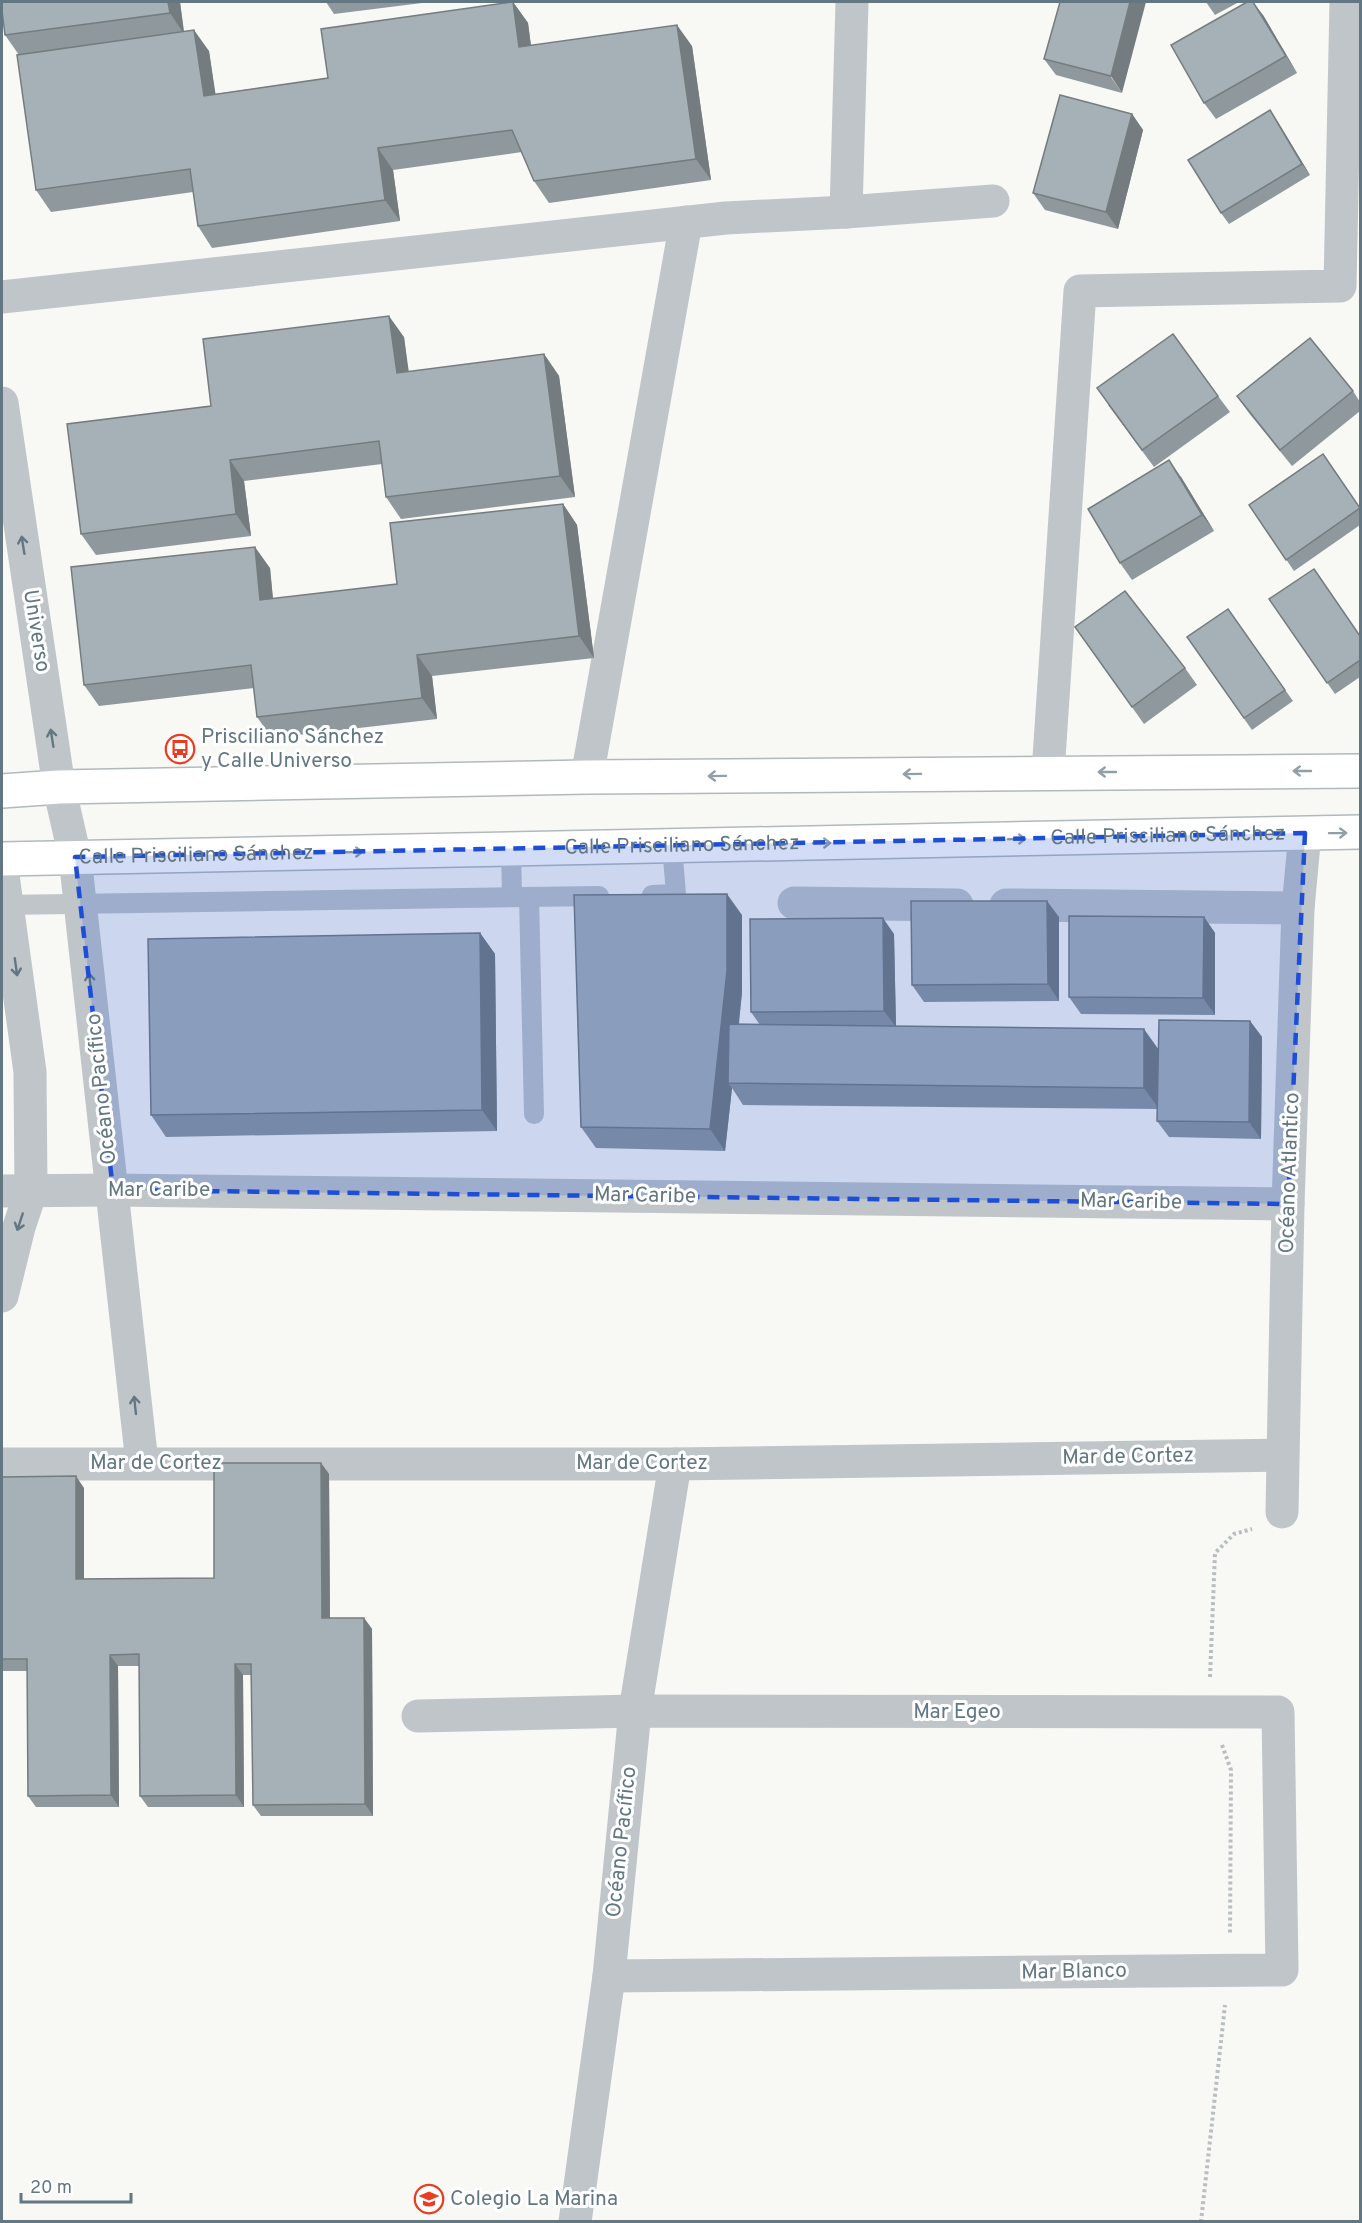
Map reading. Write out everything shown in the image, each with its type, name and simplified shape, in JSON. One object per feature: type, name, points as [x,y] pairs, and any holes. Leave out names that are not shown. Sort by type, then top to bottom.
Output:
[{"type":"main road","points":[[2,790],[587,777],[1360,771]]},
{"type":"main road","name":"Calle Prisciliano Sánchez","points":[[2,859],[1360,832]]},
{"type":"street","points":[[846,212],[852,2]]},
{"type":"street","points":[[1048,773],[1080,291],[1340,286],[1346,2]]},
{"type":"street","points":[[2,297],[726,218],[993,201]]},
{"type":"street","points":[[587,777],[686,222]]},
{"type":"street","name":"Universo","points":[[2,403],[59,787],[75,857]]},
{"type":"street","name":"Océano Atlantico","points":[[1282,1512],[1288,1204],[1298,908],[1305,834]]},
{"type":"street","name":"Océano Pacífico","points":[[75,857],[142,1463]]},
{"type":"street","points":[[2,868],[4,905],[30,1072],[16,1191],[18,1227],[2,1296]]},
{"type":"street","points":[[794,903],[1298,908]]},
{"type":"street","name":"Mar Caribe","points":[[16,1191],[113,1190],[1288,1204]]},
{"type":"street","name":"Mar de Cortez","points":[[2,1464],[675,1464],[1282,1455]]},
{"type":"street","name":"Océano Pacífico","points":[[575,2222],[609,1976],[635,1711],[675,1464]]},
{"type":"street","name":"Mar Egeo","points":[[418,1716],[635,1711],[1278,1712]]},
{"type":"street","name":"Mar Blanco","points":[[609,1976],[1282,1970],[1278,1712]]},
{"type":"lane","points":[[4,905],[676,894],[672,846]]},
{"type":"lane","points":[[511,849],[521,897],[534,1114]]},
{"type":"path","points":[[1201,2222],[1229,1970],[1232,1770],[1210,1712],[1215,1553],[1234,1534],[1266,1526],[1282,1512]]},
{"type":"highlighted area","points":[[1305,833],[1288,1204],[113,1190],[75,857]]},
{"type":"building","points":[[2,2],[168,2],[170,13],[5,35]]},
{"type":"building","points":[[513,2],[519,47],[677,25],[696,159],[534,181],[512,130],[378,148],[385,200],[198,226],[190,169],[36,190],[17,55],[194,30],[204,96],[328,78],[321,29]]},
{"type":"building","points":[[1060,2],[1130,2],[1111,76],[1044,59]]},
{"type":"building","points":[[1247,2],[1253,2],[1286,56],[1204,103],[1171,45]]},
{"type":"building","points":[[1060,95],[1132,114],[1106,212],[1033,193]]},
{"type":"building","points":[[1270,110],[1302,164],[1221,213],[1188,160]]},
{"type":"building","points":[[389,316],[397,373],[544,354],[560,476],[386,497],[379,441],[230,460],[236,514],[81,534],[67,424],[211,406],[203,339]]},
{"type":"building","points":[[1173,334],[1218,396],[1142,450],[1097,388]]},
{"type":"building","points":[[1310,338],[1353,391],[1280,450],[1237,396]]},
{"type":"building","points":[[1323,454],[1360,508],[1286,560],[1249,505]]},
{"type":"building","points":[[1169,460],[1202,515],[1120,563],[1088,509]]},
{"type":"building","points":[[563,504],[579,636],[417,655],[422,698],[257,717],[251,665],[84,685],[71,567],[255,547],[260,600],[397,584],[390,523]]},
{"type":"building","points":[[1314,569],[1360,636],[1360,660],[1327,683],[1269,599]]},
{"type":"building","points":[[1125,591],[1185,668],[1132,707],[1075,627]]},
{"type":"building","points":[[1228,609],[1285,690],[1244,718],[1187,637]]},
{"type":"building","points":[[727,894],[727,971],[710,1129],[581,1127],[574,895]]},
{"type":"building","points":[[911,901],[1047,901],[1048,984],[912,985]]},
{"type":"building","points":[[1069,916],[1204,917],[1203,998],[1069,997]]},
{"type":"building","points":[[883,918],[884,1011],[751,1012],[750,919]]},
{"type":"building","points":[[480,933],[482,1110],[151,1115],[148,939]]},
{"type":"building","points":[[1159,1020],[1250,1021],[1249,1122],[1157,1121]]},
{"type":"building","points":[[729,1024],[1144,1029],[1144,1088],[728,1083]]},
{"type":"building","points":[[214,1463],[321,1463],[322,1618],[364,1618],[365,1804],[253,1805],[251,1664],[235,1664],[236,1795],[140,1796],[139,1654],[110,1655],[111,1795],[28,1796],[27,1659],[2,1659],[2,1477],[76,1476],[76,1579],[214,1578]]},
{"type":"place","name":"Prisciliano Sánchez y Calle Universo","points":[[180,749]]},
{"type":"place","name":"Colegio La Marina","points":[[429,2199]]}]
